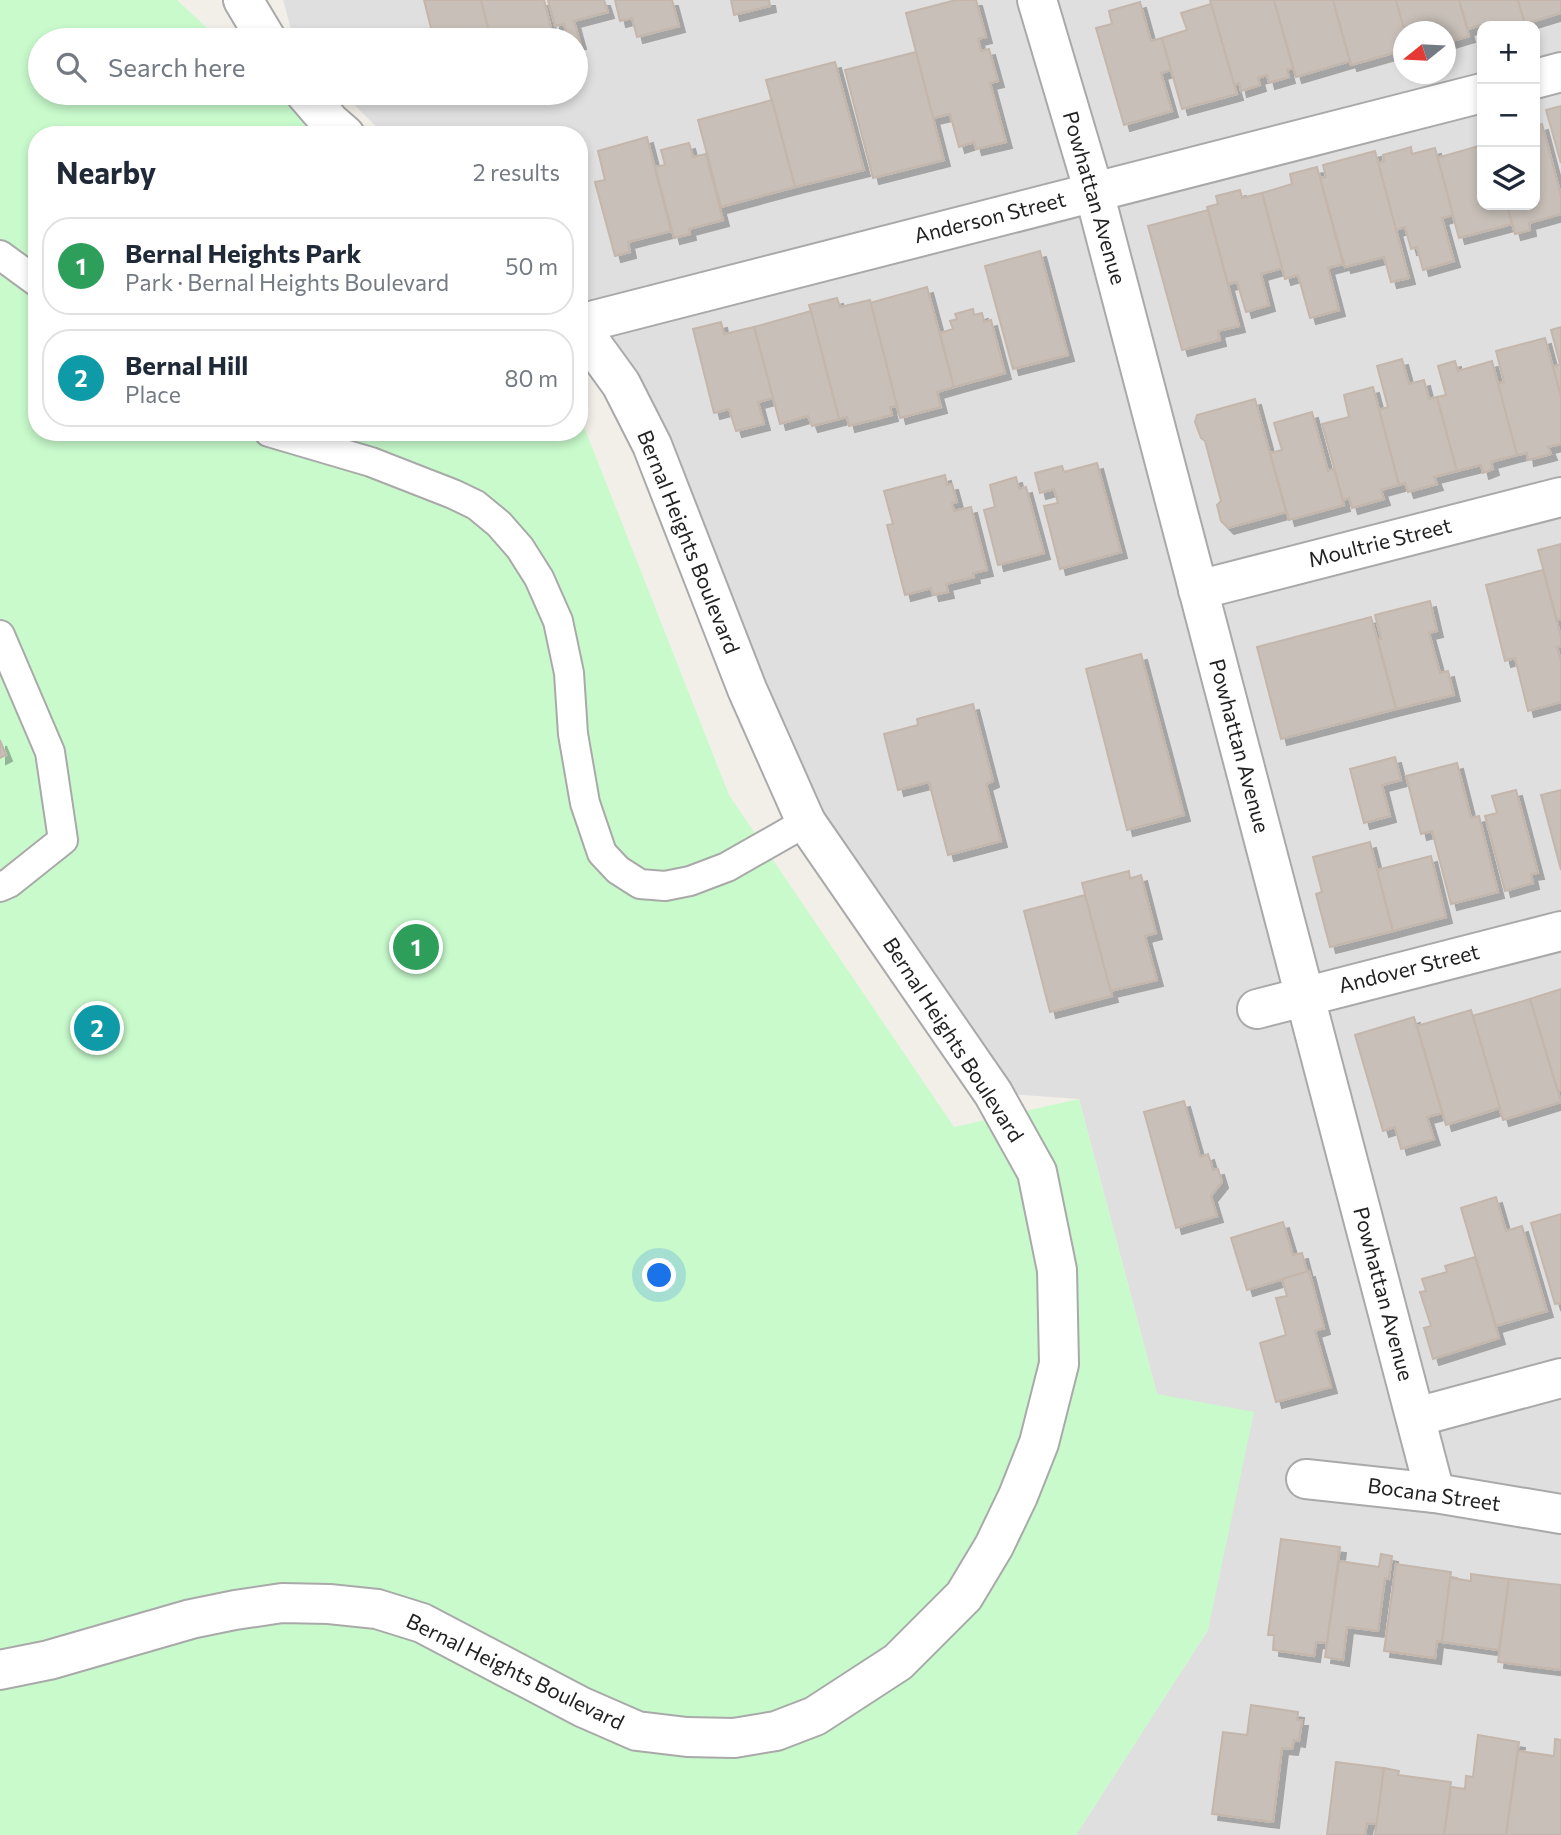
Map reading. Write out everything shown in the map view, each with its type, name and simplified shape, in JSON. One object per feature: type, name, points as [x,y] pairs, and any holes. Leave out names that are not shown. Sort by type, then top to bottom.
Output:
[{"type":"street","points":[[243,0],[260,28]]},
{"type":"street","name":"Powhattan Avenue","points":[[1037,0],[1094,192],[1435,1493]]},
{"type":"street","points":[[1540,78],[1561,72]]},
{"type":"street","name":"Anderson Street","points":[[588,323],[1477,94]]},
{"type":"street","points":[[315,105],[335,126]]},
{"type":"street","name":"Bernal Heights Boulevard","points":[[0,1671],[49,1660],[191,1619],[235,1610],[282,1604],[329,1604],[376,1609],[422,1623],[582,1707],[637,1731],[687,1737],[734,1738],[776,1731],[815,1716],[898,1662],[964,1596],[994,1546],[1018,1496],[1039,1443],[1059,1364],[1057,1270],[1037,1172],[1006,1116],[946,1024],[806,822],[747,689],[652,445],[621,384],[588,338]]},
{"type":"street","name":"Moultrie Street","points":[[1198,590],[1561,497]]},
{"type":"street","name":"Andover Street","points":[[1257,1009],[1561,931]]},
{"type":"street","points":[[1416,1417],[1561,1378]]},
{"type":"street","name":"Bocana Street","points":[[1306,1479],[1435,1493],[1561,1514]]},
{"type":"lane","points":[[0,255],[28,275]]},
{"type":"lane","points":[[300,441],[371,462],[476,505],[499,524],[520,548],[538,578],[558,621],[569,673],[573,734],[585,803],[602,853],[618,870],[640,884],[665,886],[690,881],[727,867],[806,822]]},
{"type":"lane","points":[[0,635],[50,752],[62,840],[9,883],[0,887]]},
{"type":"shaded area","points":[[283,0],[1561,0],[1561,1835],[1076,1835],[1208,1630],[1157,1394],[1079,1099],[993,1093],[851,887],[588,345],[588,126],[376,126],[354,105],[588,105],[588,28],[291,28]]},
{"type":"green space","points":[[0,0],[177,0],[207,28],[28,28],[28,105],[290,105],[313,126],[28,126],[28,441],[588,441],[588,437],[729,795],[954,1127],[1079,1099],[1157,1394],[1254,1412],[1208,1630],[1076,1835],[0,1835]]},
{"type":"building","points":[[424,0],[481,0],[488,28],[431,28]]},
{"type":"building","points":[[481,0],[544,0],[551,28],[488,28]]},
{"type":"building","points":[[548,0],[604,0],[608,12],[574,21],[576,28],[565,28],[564,24],[555,26]]},
{"type":"building","points":[[615,0],[672,0],[679,26],[637,37],[632,18],[620,21]]},
{"type":"building","points":[[731,0],[769,0],[770,6],[734,15]]},
{"type":"building","points":[[956,0],[976,0],[986,37],[978,39],[981,51],[989,49],[998,81],[990,83],[1006,142],[976,149],[974,142],[959,147],[950,114],[933,118],[906,13]]},
{"type":"building","points":[[1210,0],[1274,0],[1293,68],[1287,70],[1289,77],[1269,83],[1267,75],[1258,78],[1260,85],[1241,91],[1239,83],[1234,85]]},
{"type":"building","points":[[1274,0],[1333,0],[1350,61],[1296,77]]},
{"type":"building","points":[[1333,0],[1396,0],[1402,21],[1393,21],[1393,53],[1351,65]]},
{"type":"building","points":[[1396,0],[1459,0],[1469,36],[1456,40],[1456,21],[1402,21]]},
{"type":"building","points":[[1459,0],[1518,0],[1524,21],[1477,21],[1477,26],[1468,29]]},
{"type":"building","points":[[1518,0],[1561,0],[1561,13],[1535,21],[1524,21]]},
{"type":"building","points":[[1140,2],[1151,41],[1162,38],[1171,70],[1161,73],[1172,111],[1124,125],[1096,28],[1112,24],[1109,11]]},
{"type":"building","points":[[1211,4],[1237,94],[1182,109],[1162,38],[1187,30],[1181,13]]},
{"type":"building","points":[[916,52],[944,160],[873,178],[845,70]]},
{"type":"building","points":[[835,62],[864,170],[795,187],[766,80]]},
{"type":"building","points":[[772,100],[795,187],[721,207],[698,120]]},
{"type":"building","points":[[1561,106],[1561,163],[1546,110]]},
{"type":"building","points":[[1540,125],[1561,196],[1561,214],[1529,223],[1530,230],[1515,234],[1508,210],[1540,210]]},
{"type":"building","points":[[647,137],[671,231],[628,242],[630,252],[615,256],[595,182],[605,180],[598,151]]},
{"type":"building","points":[[689,143],[693,157],[706,154],[723,220],[689,229],[690,234],[674,238],[655,167],[665,165],[661,150]]},
{"type":"building","points":[[1477,146],[1477,210],[1508,210],[1512,224],[1459,238],[1437,158]]},
{"type":"building","points":[[1411,147],[1412,154],[1435,148],[1453,215],[1442,218],[1454,261],[1423,270],[1417,247],[1411,249],[1405,227],[1396,230],[1378,163],[1384,161],[1383,155]]},
{"type":"building","points":[[1375,151],[1409,278],[1391,282],[1384,257],[1345,267],[1320,178],[1326,177],[1323,165]]},
{"type":"building","points":[[1317,167],[1343,264],[1328,268],[1339,310],[1310,318],[1298,275],[1285,279],[1262,193],[1292,184],[1290,174]]},
{"type":"building","points":[[1240,190],[1242,198],[1262,193],[1282,268],[1261,274],[1269,305],[1246,312],[1237,282],[1228,284],[1207,207],[1218,204],[1216,196]]},
{"type":"building","points":[[1208,210],[1239,326],[1218,331],[1220,340],[1182,350],[1148,226]]},
{"type":"building","points":[[1040,251],[1068,355],[1013,369],[985,266]]},
{"type":"building","points":[[927,287],[954,387],[937,392],[941,407],[900,418],[870,303]]},
{"type":"building","points":[[837,298],[840,307],[870,300],[897,406],[890,407],[892,415],[849,426],[847,417],[839,419],[809,305]]},
{"type":"building","points":[[973,309],[974,315],[982,313],[984,322],[991,320],[1005,373],[954,387],[940,333],[953,329],[950,321],[957,319],[955,314]]},
{"type":"building","points":[[811,311],[839,419],[812,426],[808,416],[780,424],[754,327]]},
{"type":"building","points":[[721,322],[724,334],[754,327],[773,398],[758,402],[764,424],[736,431],[729,409],[714,413],[693,329]]},
{"type":"building","points":[[1561,327],[1561,397],[1553,367],[1560,364],[1551,330]]},
{"type":"building","points":[[1545,338],[1561,397],[1561,444],[1548,447],[1551,454],[1528,460],[1527,453],[1517,455],[1497,384],[1504,382],[1496,351]]},
{"type":"building","points":[[1402,359],[1409,384],[1424,380],[1429,399],[1437,397],[1457,471],[1434,477],[1437,484],[1408,492],[1405,483],[1399,485],[1379,410],[1388,407],[1377,366]]},
{"type":"building","points":[[1455,361],[1458,371],[1492,361],[1517,455],[1491,462],[1493,469],[1483,473],[1481,465],[1457,471],[1437,397],[1446,395],[1438,366]]},
{"type":"building","points":[[1373,387],[1399,485],[1381,490],[1384,499],[1352,508],[1349,498],[1343,500],[1322,424],[1349,417],[1344,395]]},
{"type":"building","points":[[1255,399],[1286,512],[1228,528],[1221,521],[1217,505],[1221,501],[1205,441],[1201,438],[1195,422],[1197,415]]},
{"type":"building","points":[[1312,412],[1328,471],[1334,469],[1344,505],[1289,520],[1270,453],[1282,450],[1274,423]]},
{"type":"building","points":[[1097,463],[1121,552],[1060,569],[1044,506],[1058,503],[1054,489],[1040,493],[1035,473],[1062,466],[1064,472]]},
{"type":"building","points":[[945,475],[947,485],[952,484],[957,502],[952,503],[954,511],[971,507],[987,570],[973,573],[974,577],[946,584],[948,592],[933,595],[931,588],[905,595],[887,525],[893,524],[884,491]]},
{"type":"building","points":[[1016,477],[1019,489],[1026,487],[1044,553],[998,565],[984,510],[995,507],[990,485]]},
{"type":"building","points":[[1561,544],[1561,619],[1557,620],[1538,550]]},
{"type":"building","points":[[1543,570],[1561,637],[1561,646],[1557,647],[1561,661],[1561,702],[1528,711],[1515,658],[1505,661],[1486,585]]},
{"type":"building","points":[[1430,601],[1437,631],[1429,633],[1440,673],[1448,671],[1454,695],[1396,709],[1378,640],[1381,639],[1375,615]]},
{"type":"building","points":[[1371,617],[1396,709],[1281,739],[1257,647]]},
{"type":"building","points":[[1141,654],[1184,815],[1127,830],[1086,669]]},
{"type":"building","points":[[973,704],[993,781],[986,784],[1001,841],[948,855],[929,782],[898,790],[884,734],[918,725],[917,719]]},
{"type":"building","points":[[0,740],[6,755],[0,758]]},
{"type":"building","points":[[1395,757],[1401,780],[1382,785],[1390,816],[1364,823],[1350,769]]},
{"type":"building","points":[[1457,763],[1471,818],[1479,816],[1498,892],[1451,904],[1432,831],[1421,834],[1406,776]]},
{"type":"building","points":[[1516,790],[1538,873],[1531,874],[1533,883],[1505,891],[1485,816],[1497,813],[1492,796]]},
{"type":"building","points":[[1561,790],[1561,870],[1541,795]]},
{"type":"building","points":[[1370,842],[1393,931],[1330,947],[1316,894],[1322,892],[1313,857]]},
{"type":"building","points":[[1431,856],[1446,917],[1393,931],[1377,870]]},
{"type":"building","points":[[1129,871],[1130,879],[1141,875],[1156,933],[1145,936],[1157,980],[1110,991],[1082,883]]},
{"type":"building","points":[[1085,895],[1112,996],[1050,1012],[1024,911]]},
{"type":"building","points":[[1561,989],[1561,1090],[1557,1091],[1530,999]]},
{"type":"building","points":[[1530,999],[1561,1102],[1503,1120],[1472,1016]]},
{"type":"building","points":[[1471,1010],[1500,1108],[1446,1125],[1417,1026]]},
{"type":"building","points":[[1414,1017],[1442,1113],[1427,1117],[1434,1139],[1401,1149],[1395,1127],[1383,1131],[1355,1035]]},
{"type":"building","points":[[1184,1101],[1200,1157],[1208,1154],[1213,1170],[1218,1169],[1222,1182],[1211,1196],[1217,1216],[1176,1228],[1144,1112]]},
{"type":"building","points":[[1496,1197],[1506,1231],[1522,1226],[1547,1311],[1496,1326],[1461,1208]]},
{"type":"building","points":[[1561,1214],[1561,1303],[1555,1304],[1531,1223]]},
{"type":"building","points":[[1283,1222],[1293,1255],[1302,1253],[1307,1272],[1247,1290],[1231,1238]]},
{"type":"building","points":[[1475,1257],[1499,1338],[1433,1359],[1424,1328],[1431,1326],[1420,1292],[1426,1291],[1422,1279],[1447,1272],[1445,1266]]},
{"type":"building","points":[[1309,1271],[1324,1328],[1315,1331],[1331,1387],[1276,1402],[1260,1343],[1286,1335],[1276,1298],[1287,1296],[1282,1279]]},
{"type":"building","points":[[1281,1539],[1340,1547],[1327,1643],[1316,1642],[1314,1656],[1273,1650],[1274,1635],[1268,1635]]},
{"type":"building","points":[[1381,1554],[1392,1556],[1389,1579],[1385,1578],[1378,1631],[1347,1627],[1343,1660],[1325,1657],[1339,1561],[1379,1567]]},
{"type":"building","points":[[1396,1564],[1451,1572],[1442,1642],[1437,1641],[1435,1658],[1384,1651]]},
{"type":"building","points":[[1471,1574],[1509,1579],[1499,1650],[1442,1642],[1450,1578],[1471,1581]]},
{"type":"building","points":[[1509,1579],[1561,1585],[1561,1670],[1498,1662]]},
{"type":"building","points":[[1251,1705],[1298,1712],[1297,1720],[1302,1720],[1299,1741],[1294,1740],[1292,1749],[1282,1748],[1273,1822],[1212,1814],[1223,1732],[1247,1735]]},
{"type":"building","points":[[1478,1735],[1519,1742],[1506,1835],[1444,1835],[1451,1787],[1465,1789],[1466,1776],[1473,1777]]},
{"type":"building","points":[[1555,1739],[1561,1740],[1561,1835],[1506,1835],[1518,1751],[1554,1756]]},
{"type":"building","points":[[1336,1762],[1384,1768],[1377,1824],[1367,1823],[1365,1835],[1327,1835]]},
{"type":"building","points":[[1384,1768],[1399,1771],[1398,1775],[1451,1782],[1444,1835],[1375,1835]]},
{"type":"place","name":"Bernal Heights Park","points":[[416,947]]},
{"type":"place","name":"Bernal Hill","points":[[97,1028]]}]
